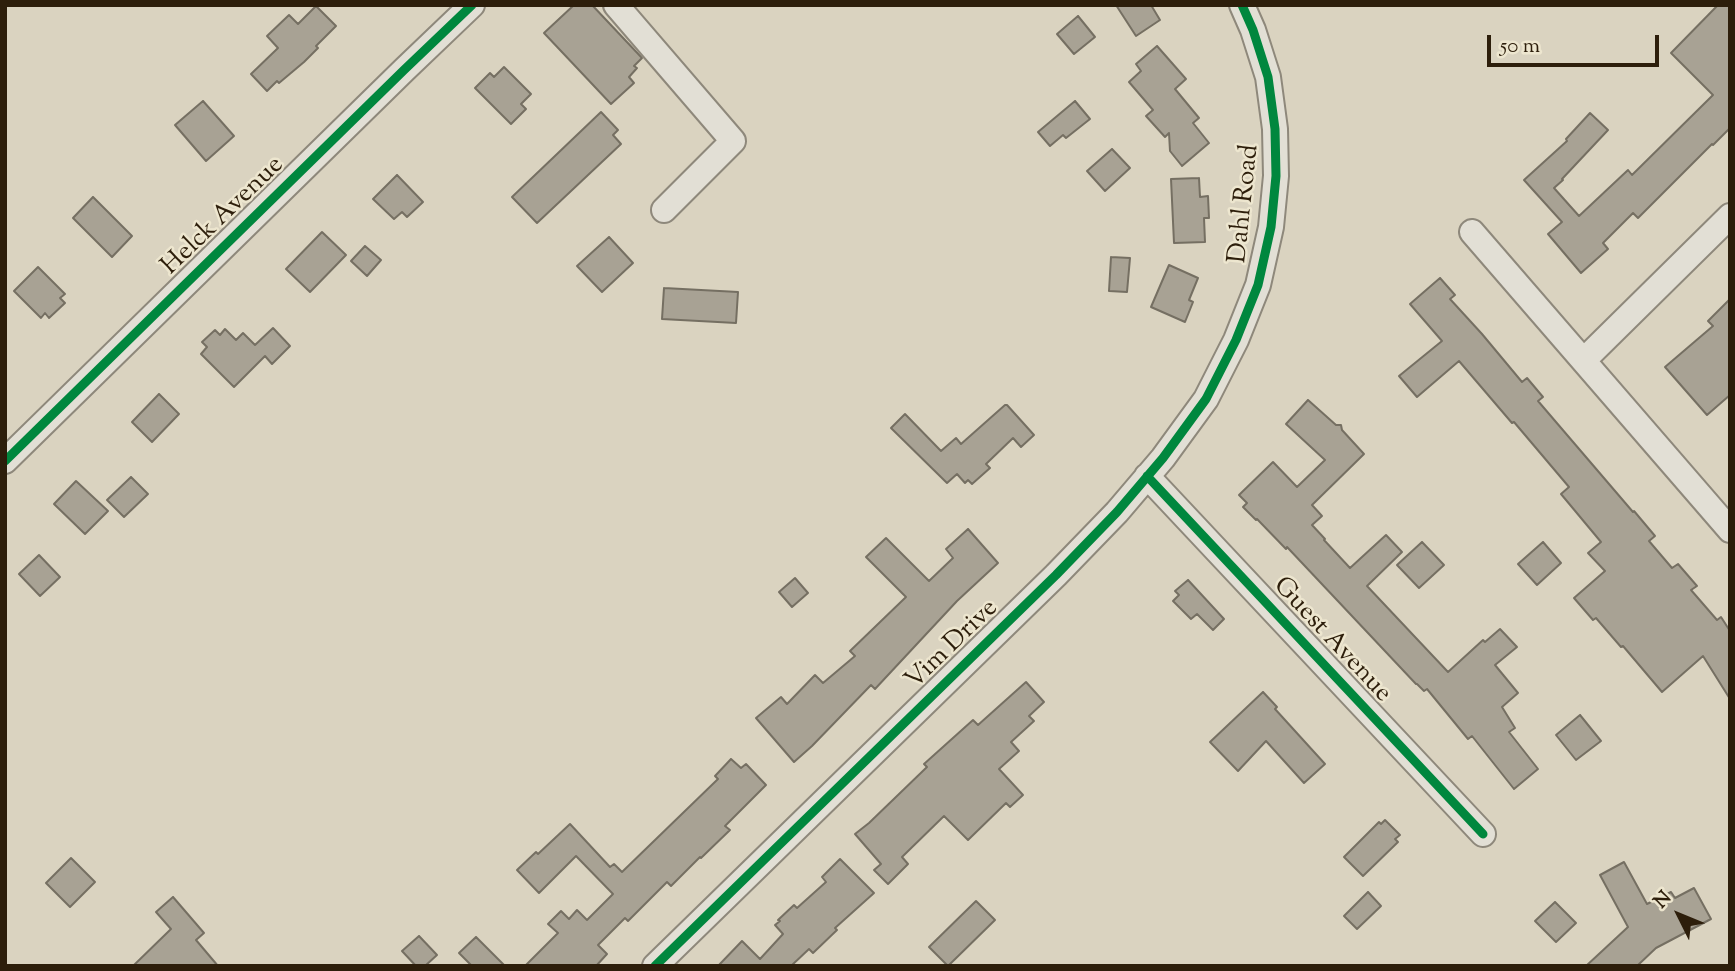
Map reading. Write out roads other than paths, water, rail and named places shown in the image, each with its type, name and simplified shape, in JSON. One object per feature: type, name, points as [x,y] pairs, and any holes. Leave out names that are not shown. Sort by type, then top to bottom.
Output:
[{"type":"street","name":"Helck Avenue","points":[[5,461],[472,5]]},
{"type":"street","points":[[616,5],[733,141],[664,210]]},
{"type":"street","name":"Dahl Road","points":[[1241,326],[1258,285],[1271,227],[1276,176],[1275,129],[1268,77],[1242,5]]},
{"type":"street","points":[[1584,360],[1730,216]]},
{"type":"street","points":[[1472,232],[1730,530]]},
{"type":"street","name":"Vim Drive","points":[[655,966],[1056,575],[1117,512],[1163,458],[1206,398],[1241,326]]},
{"type":"street","name":"Guest Avenue","points":[[1147,476],[1483,834]]}]
